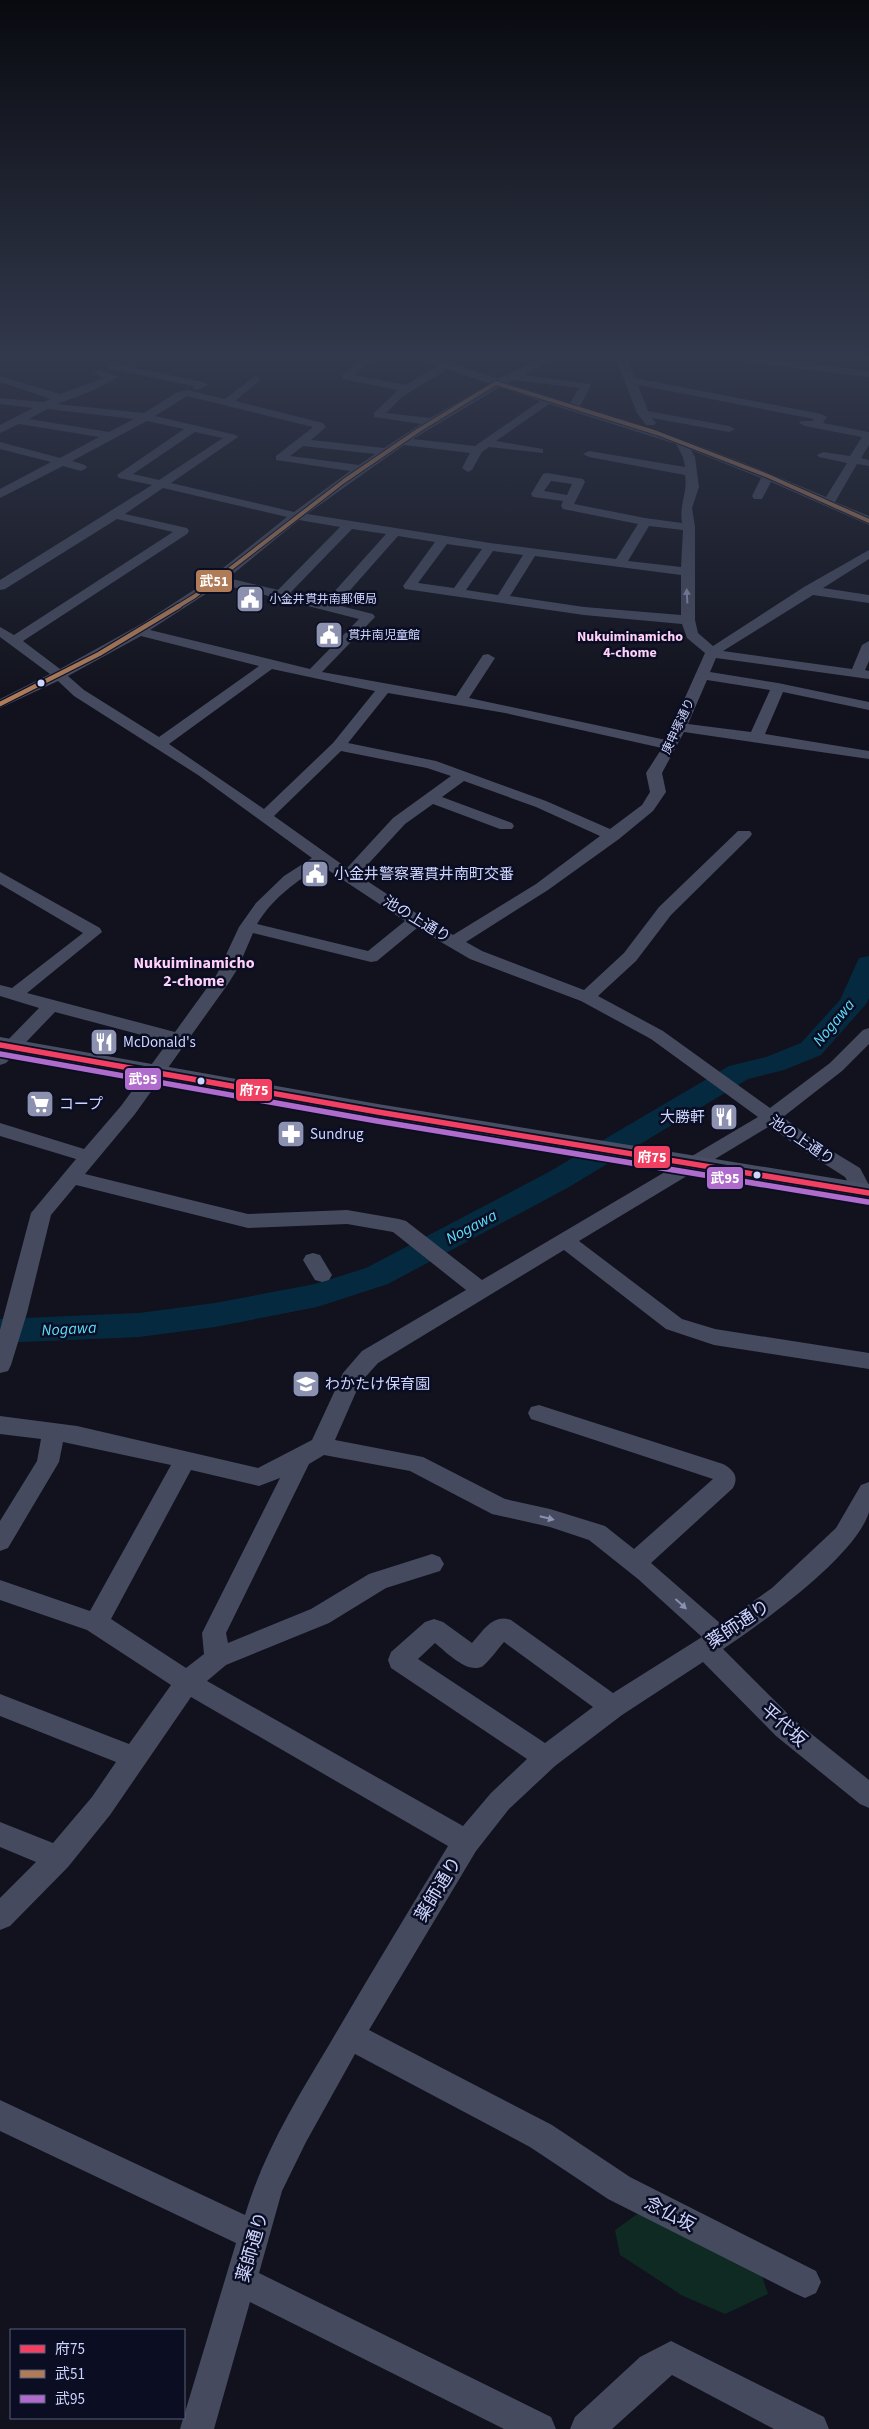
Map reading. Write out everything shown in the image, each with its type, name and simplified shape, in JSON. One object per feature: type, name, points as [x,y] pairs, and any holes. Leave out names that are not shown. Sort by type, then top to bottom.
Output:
[{"type":"main road","points":[[4,1050],[154,1072],[866,1193]]},
{"type":"street","points":[[0,494],[41,472]]},
{"type":"street","points":[[125,472],[123,475],[128,477],[296,516],[490,547],[686,572]]},
{"type":"street","points":[[0,586],[115,515],[179,472]]},
{"type":"street","points":[[0,704],[60,676],[218,579],[296,516],[358,472]]},
{"type":"street","points":[[691,472],[693,487],[686,508],[689,527],[686,572],[688,620],[692,635],[712,652],[719,655],[865,676],[869,644]]},
{"type":"street","points":[[758,472],[869,521]]},
{"type":"street","points":[[829,502],[847,472]]},
{"type":"street","points":[[758,496],[768,476]]},
{"type":"street","points":[[571,499],[567,506],[645,522],[689,527]]},
{"type":"street","points":[[15,640],[183,531],[115,515]]},
{"type":"street","points":[[620,564],[645,522]]},
{"type":"street","points":[[281,595],[349,524]]},
{"type":"street","points":[[328,606],[395,532]]},
{"type":"street","points":[[443,540],[410,586],[584,611],[688,620]]},
{"type":"street","points":[[457,593],[490,547]]},
{"type":"street","points":[[501,600],[532,551]]},
{"type":"street","points":[[712,652],[809,590],[866,558]]},
{"type":"street","points":[[218,579],[368,617],[313,674]]},
{"type":"street","points":[[809,590],[869,599]]},
{"type":"street","points":[[137,630],[313,674],[461,700],[671,746]]},
{"type":"street","name":"池の上通り","points":[[0,631],[15,640],[79,693],[203,772],[323,859],[416,921],[476,955],[587,997],[657,1035],[707,1069],[769,1118],[853,1173],[866,1193]]},
{"type":"street","name":"庚申塚通り","points":[[454,942],[542,887],[613,836],[648,808],[658,792],[654,773],[671,746],[712,652]]},
{"type":"street","points":[[461,700],[488,658]]},
{"type":"street","points":[[159,744],[270,664]]},
{"type":"street","points":[[702,675],[778,687],[869,706]]},
{"type":"street","points":[[756,737],[778,687]]},
{"type":"street","points":[[264,817],[338,746],[385,688]]},
{"type":"street","points":[[680,727],[869,755]]},
{"type":"street","points":[[338,746],[431,764],[541,804],[613,836]]},
{"type":"street","points":[[349,876],[399,821],[462,775]]},
{"type":"street","points":[[430,797],[506,826]]},
{"type":"street","points":[[587,997],[630,957],[665,911],[744,834]]},
{"type":"street","points":[[3,1357],[11,1314],[41,1213],[128,1110],[228,972],[247,928],[275,891],[305,868],[323,859]]},
{"type":"street","points":[[0,878],[94,932],[7,992]]},
{"type":"street","points":[[247,928],[371,957],[416,921]]},
{"type":"street","points":[[7,992],[51,1006],[179,1039]]},
{"type":"street","points":[[4,1050],[51,1006]]},
{"type":"street","points":[[0,1425],[77,1435],[259,1477],[301,1458],[321,1446],[351,1380],[365,1361],[480,1290],[769,1118],[836,1067],[869,1034]]},
{"type":"street","points":[[0,1129],[89,1157]]},
{"type":"street","points":[[72,1177],[248,1220],[347,1217],[399,1226],[480,1290]]},
{"type":"street","points":[[565,1240],[628,1292],[674,1324],[714,1337],[869,1361]]},
{"type":"street","points":[[538,1413],[715,1470],[724,1475],[725,1482],[635,1563]]},
{"type":"street","points":[[0,1541],[48,1462],[53,1433]]},
{"type":"street","name":"平代坂","points":[[321,1446],[415,1463],[500,1507],[550,1518],[597,1532],[635,1563],[712,1643],[785,1728],[869,1796]]},
{"type":"street","points":[[217,1658],[214,1633],[301,1458]]},
{"type":"street","points":[[96,1623],[185,1461]]},
{"type":"street","name":"薬師通り","points":[[197,2429],[268,2188],[295,2131],[352,2037],[394,1960],[466,1842],[500,1802],[546,1758],[613,1708],[782,1595],[844,1535],[869,1491]]},
{"type":"street","points":[[0,1917],[58,1858],[101,1806],[133,1757],[187,1682],[217,1658],[320,1616],[378,1581],[432,1564]]},
{"type":"street","points":[[0,1590],[96,1623],[187,1682],[466,1842]]},
{"type":"street","points":[[546,1758],[400,1660],[434,1629],[474,1658],[502,1627],[613,1708]]},
{"type":"street","points":[[0,1705],[133,1757]]},
{"type":"street","points":[[0,1834],[58,1858]]},
{"type":"street","name":"念仏坂","points":[[352,2037],[541,2136],[619,2188],[805,2282]]},
{"type":"street","points":[[0,2115],[255,2236]]},
{"type":"street","points":[[242,2281],[539,2429]]},
{"type":"street","points":[[586,2429],[652,2369],[670,2357],[783,2416],[812,2429]]},
{"type":"green space","points":[[643,2210],[761,2273],[768,2294],[725,2314],[683,2296],[620,2255],[615,2230]]},
{"type":"waterway","name":"Nogawa","points":[[0,1331],[139,1325],[215,1315],[317,1295],[377,1276],[558,1180],[739,1072],[774,1064],[811,1049],[853,1003],[869,964]]},
{"type":"transit line","name":"武51","points":[[0,704],[99,654],[195,596],[357,472]]},
{"type":"transit line","name":"武51","points":[[759,472],[869,521]]},
{"type":"transit line","name":"府75","points":[[0,1045],[378,1112],[869,1193]]},
{"type":"transit line","name":"武95","points":[[0,1054],[377,1121],[868,1202]]},
{"type":"place","name":"小金井貫井南郵便局","points":[[250,599]]},
{"type":"place","name":"貫井南児童館","points":[[329,635]]},
{"type":"place","name":"小金井警察署貫井南町交番","points":[[315,874]]},
{"type":"place","name":"McDonald's","points":[[104,1042]]},
{"type":"place","name":"コープ","points":[[40,1104]]},
{"type":"place","name":"大勝軒","points":[[724,1117]]},
{"type":"place","name":"Sundrug","points":[[291,1134]]},
{"type":"place","name":"わかたけ保育園","points":[[306,1384]]},
{"type":"district","name":"Nukuiminamicho 4-chome","points":[[630,644]]},
{"type":"district","name":"Nukuiminamicho 2-chome","points":[[194,971]]}]
